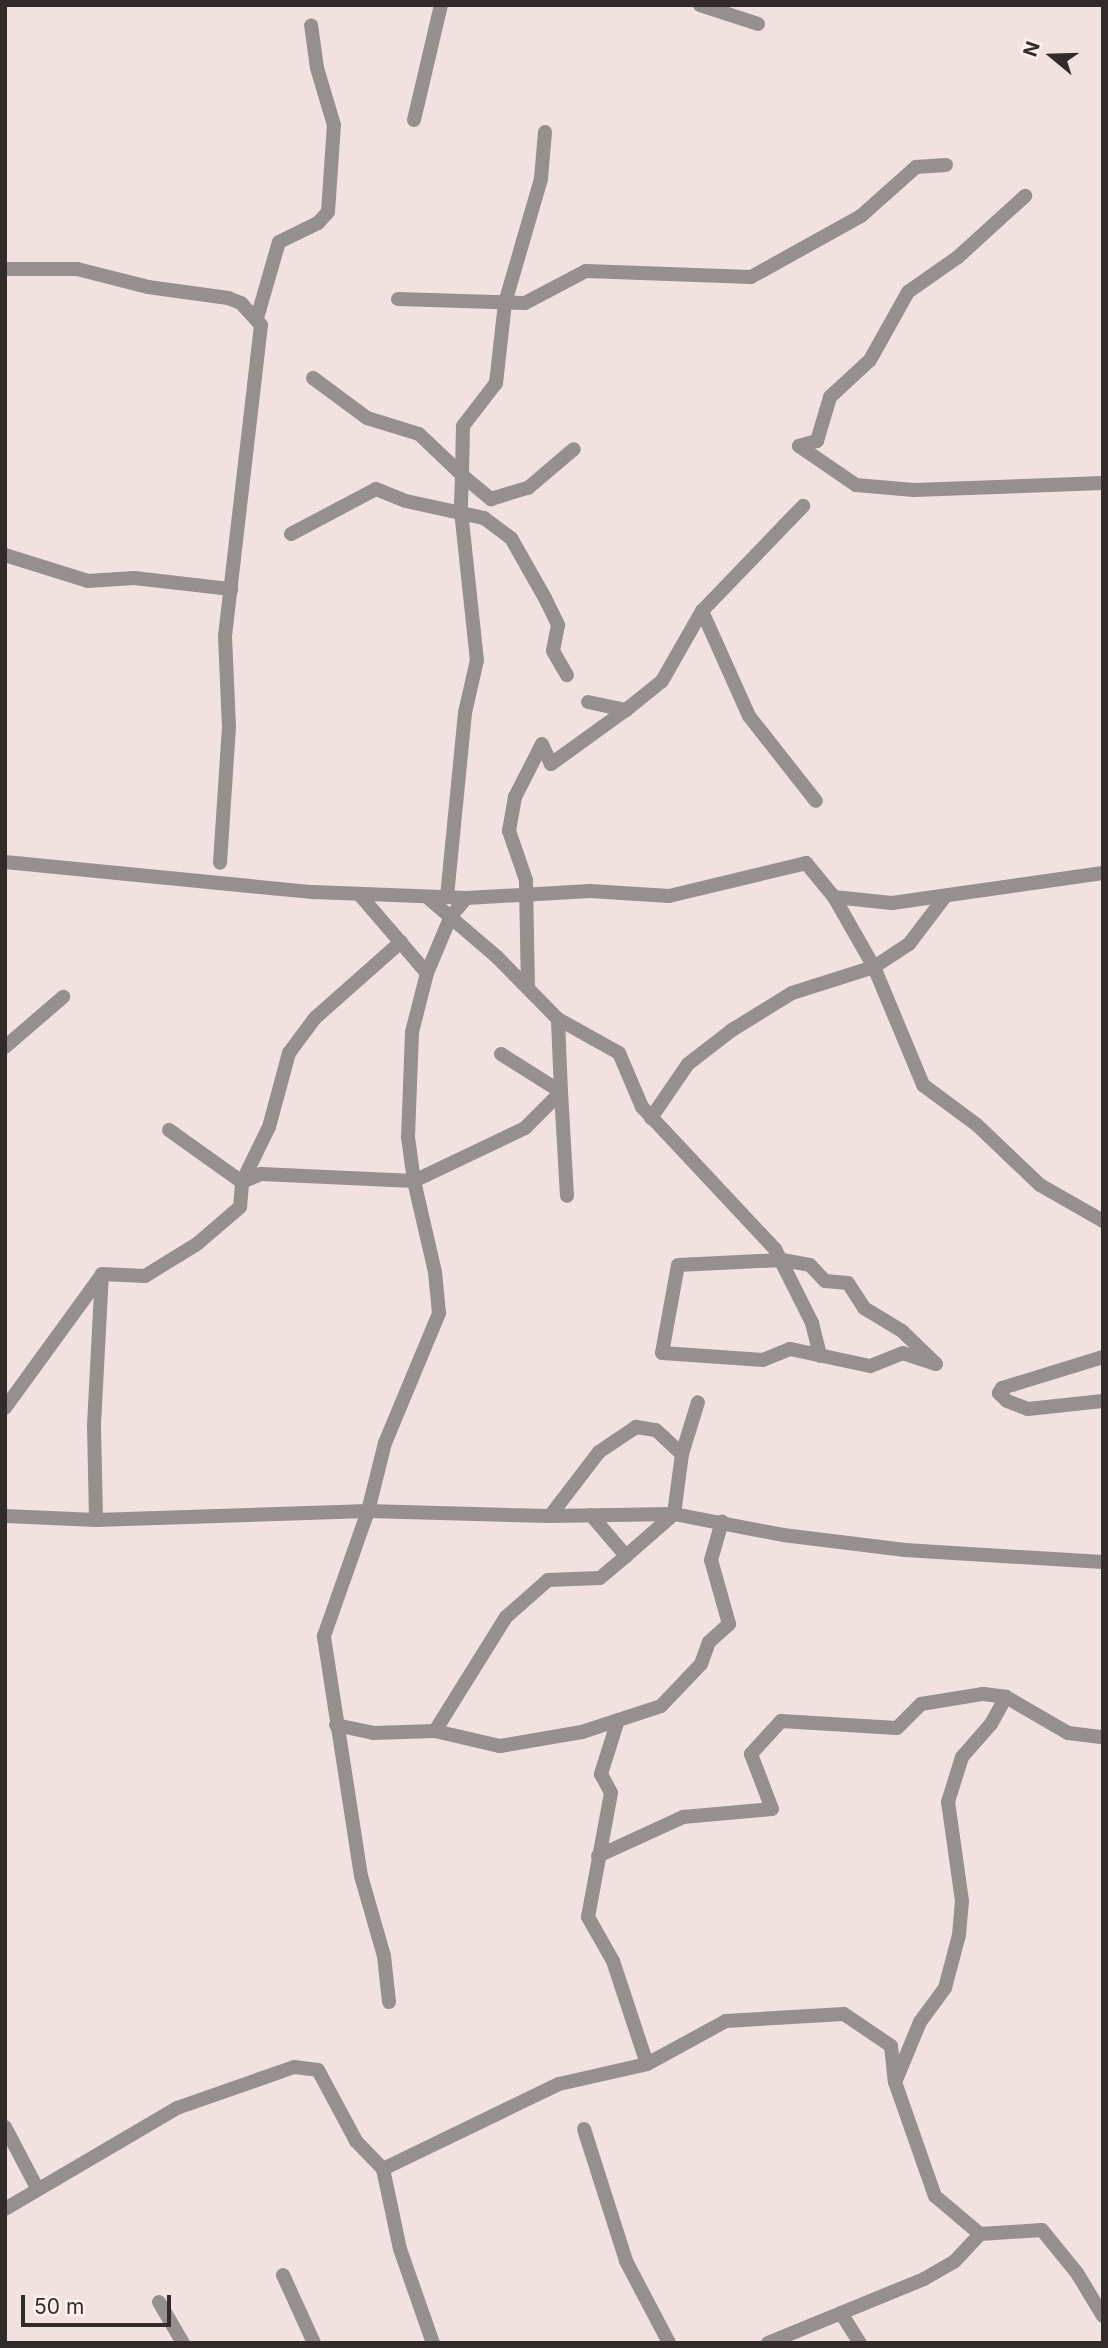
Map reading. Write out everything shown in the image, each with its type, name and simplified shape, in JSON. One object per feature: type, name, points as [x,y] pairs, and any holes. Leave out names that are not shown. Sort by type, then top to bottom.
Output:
[{"type":"street","points":[[414,120],[441,5]]},
{"type":"street","points":[[700,5],[758,24]]},
{"type":"street","points":[[220,863],[229,727],[225,636],[262,337],[257,318],[279,242],[318,223],[328,212],[334,125],[317,68],[311,25]]},
{"type":"street","points":[[447,897],[465,713],[477,660],[461,511],[463,426],[496,383],[505,303],[541,179],[545,132]]},
{"type":"street","points":[[398,299],[525,303],[586,271],[751,277],[861,216],[916,167],[946,165]]},
{"type":"street","points":[[1025,196],[958,257],[908,292],[870,360],[830,397],[817,441],[799,446],[856,485],[914,490],[1103,483]]},
{"type":"street","points":[[5,268],[77,269],[148,287],[228,298],[257,318]]},
{"type":"street","points":[[313,378],[367,418],[419,434],[491,499],[528,488],[574,449]]},
{"type":"street","points":[[291,534],[376,489],[406,500],[484,518],[511,538],[558,625],[553,652],[567,675]]},
{"type":"street","points":[[528,988],[524,873],[509,831],[515,797],[532,758],[544,744],[548,763],[554,763],[662,681],[702,611],[803,506]]},
{"type":"street","points":[[5,555],[88,580],[134,578],[231,589]]},
{"type":"street","points":[[702,611],[749,716],[816,801]]},
{"type":"street","points":[[588,702],[626,710]]},
{"type":"street","points":[[5,862],[359,894],[466,898],[525,897],[590,891],[684,895],[806,863],[834,897],[874,967],[926,1090],[965,1115],[1040,1185],[1103,1221]]},
{"type":"street","points":[[834,897],[892,903],[944,898],[1103,873]]},
{"type":"street","points":[[359,894],[427,973]]},
{"type":"street","points":[[427,897],[451,916],[558,1019],[619,1053],[634,1096],[765,1237],[782,1260],[812,1323],[820,1356]]},
{"type":"street","points":[[389,2002],[384,1956],[361,1877],[336,1724],[325,1628],[368,1511],[385,1443],[439,1313],[427,1225],[414,1181],[408,1137],[412,1032],[427,973],[451,916],[466,898]]},
{"type":"street","points":[[652,1118],[688,1064],[732,1030],[792,993],[874,967],[909,944],[944,898]]},
{"type":"street","points":[[102,1274],[145,1276],[197,1244],[240,1207],[242,1182],[269,1127],[289,1053],[315,1018],[401,942]]},
{"type":"street","points":[[5,1047],[64,997]]},
{"type":"street","points":[[558,1019],[566,1196]]},
{"type":"street","points":[[501,1054],[561,1092]]},
{"type":"street","points":[[242,1182],[261,1174],[414,1181],[525,1128],[561,1092]]},
{"type":"street","points":[[169,1130],[242,1182]]},
{"type":"street","points":[[782,1260],[810,1265],[825,1281],[848,1283],[864,1308],[902,1331],[936,1364],[903,1353],[870,1366],[820,1356],[790,1349],[763,1360],[662,1353],[678,1265],[782,1260]]},
{"type":"street","points":[[5,1408],[102,1274]]},
{"type":"street","points":[[96,1520],[94,1425],[102,1274]]},
{"type":"street","points":[[1103,1357],[1002,1388],[999,1393],[1007,1401],[1028,1409],[1103,1401]]},
{"type":"street","points":[[435,1731],[506,1617],[548,1580],[600,1578],[674,1514],[682,1454],[698,1402]]},
{"type":"street","points":[[550,1516],[598,1452],[636,1427],[656,1430],[682,1454]]},
{"type":"street","points":[[5,1516],[96,1520],[368,1511],[550,1516],[674,1514],[905,1550],[1103,1562]]},
{"type":"street","points":[[591,1515],[626,1556]]},
{"type":"street","points":[[336,1724],[373,1733],[435,1731],[500,1746],[582,1732],[661,1706],[701,1664],[709,1642],[729,1624],[711,1560],[722,1522]]},
{"type":"street","points":[[598,1856],[683,1817],[772,1809],[751,1754],[781,1721],[897,1728],[921,1704],[983,1694],[1006,1697],[1068,1733],[1103,1737]]},
{"type":"street","points":[[895,2082],[920,2022],[945,1988],[959,1935],[962,1901],[948,1802],[962,1757],[991,1724],[1006,1697]]},
{"type":"street","points":[[618,1720],[601,1774],[611,1793],[588,1917],[613,1961],[647,2064]]},
{"type":"street","points":[[383,2169],[559,2084],[647,2064],[726,2021],[844,2014],[891,2046],[895,2082],[934,2196],[979,2234],[1042,2230],[1077,2273],[1103,2315]]},
{"type":"street","points":[[5,2209],[177,2108],[294,2067],[318,2070],[356,2141],[383,2169],[400,2249],[433,2343]]},
{"type":"street","points":[[5,2127],[37,2188]]},
{"type":"street","points":[[583,2129],[626,2261],[669,2343]]},
{"type":"street","points":[[768,2343],[954,2262],[979,2234]]},
{"type":"street","points":[[283,2275],[314,2343]]},
{"type":"street","points":[[159,2302],[183,2343]]},
{"type":"street","points":[[841,2313],[860,2343]]}]
